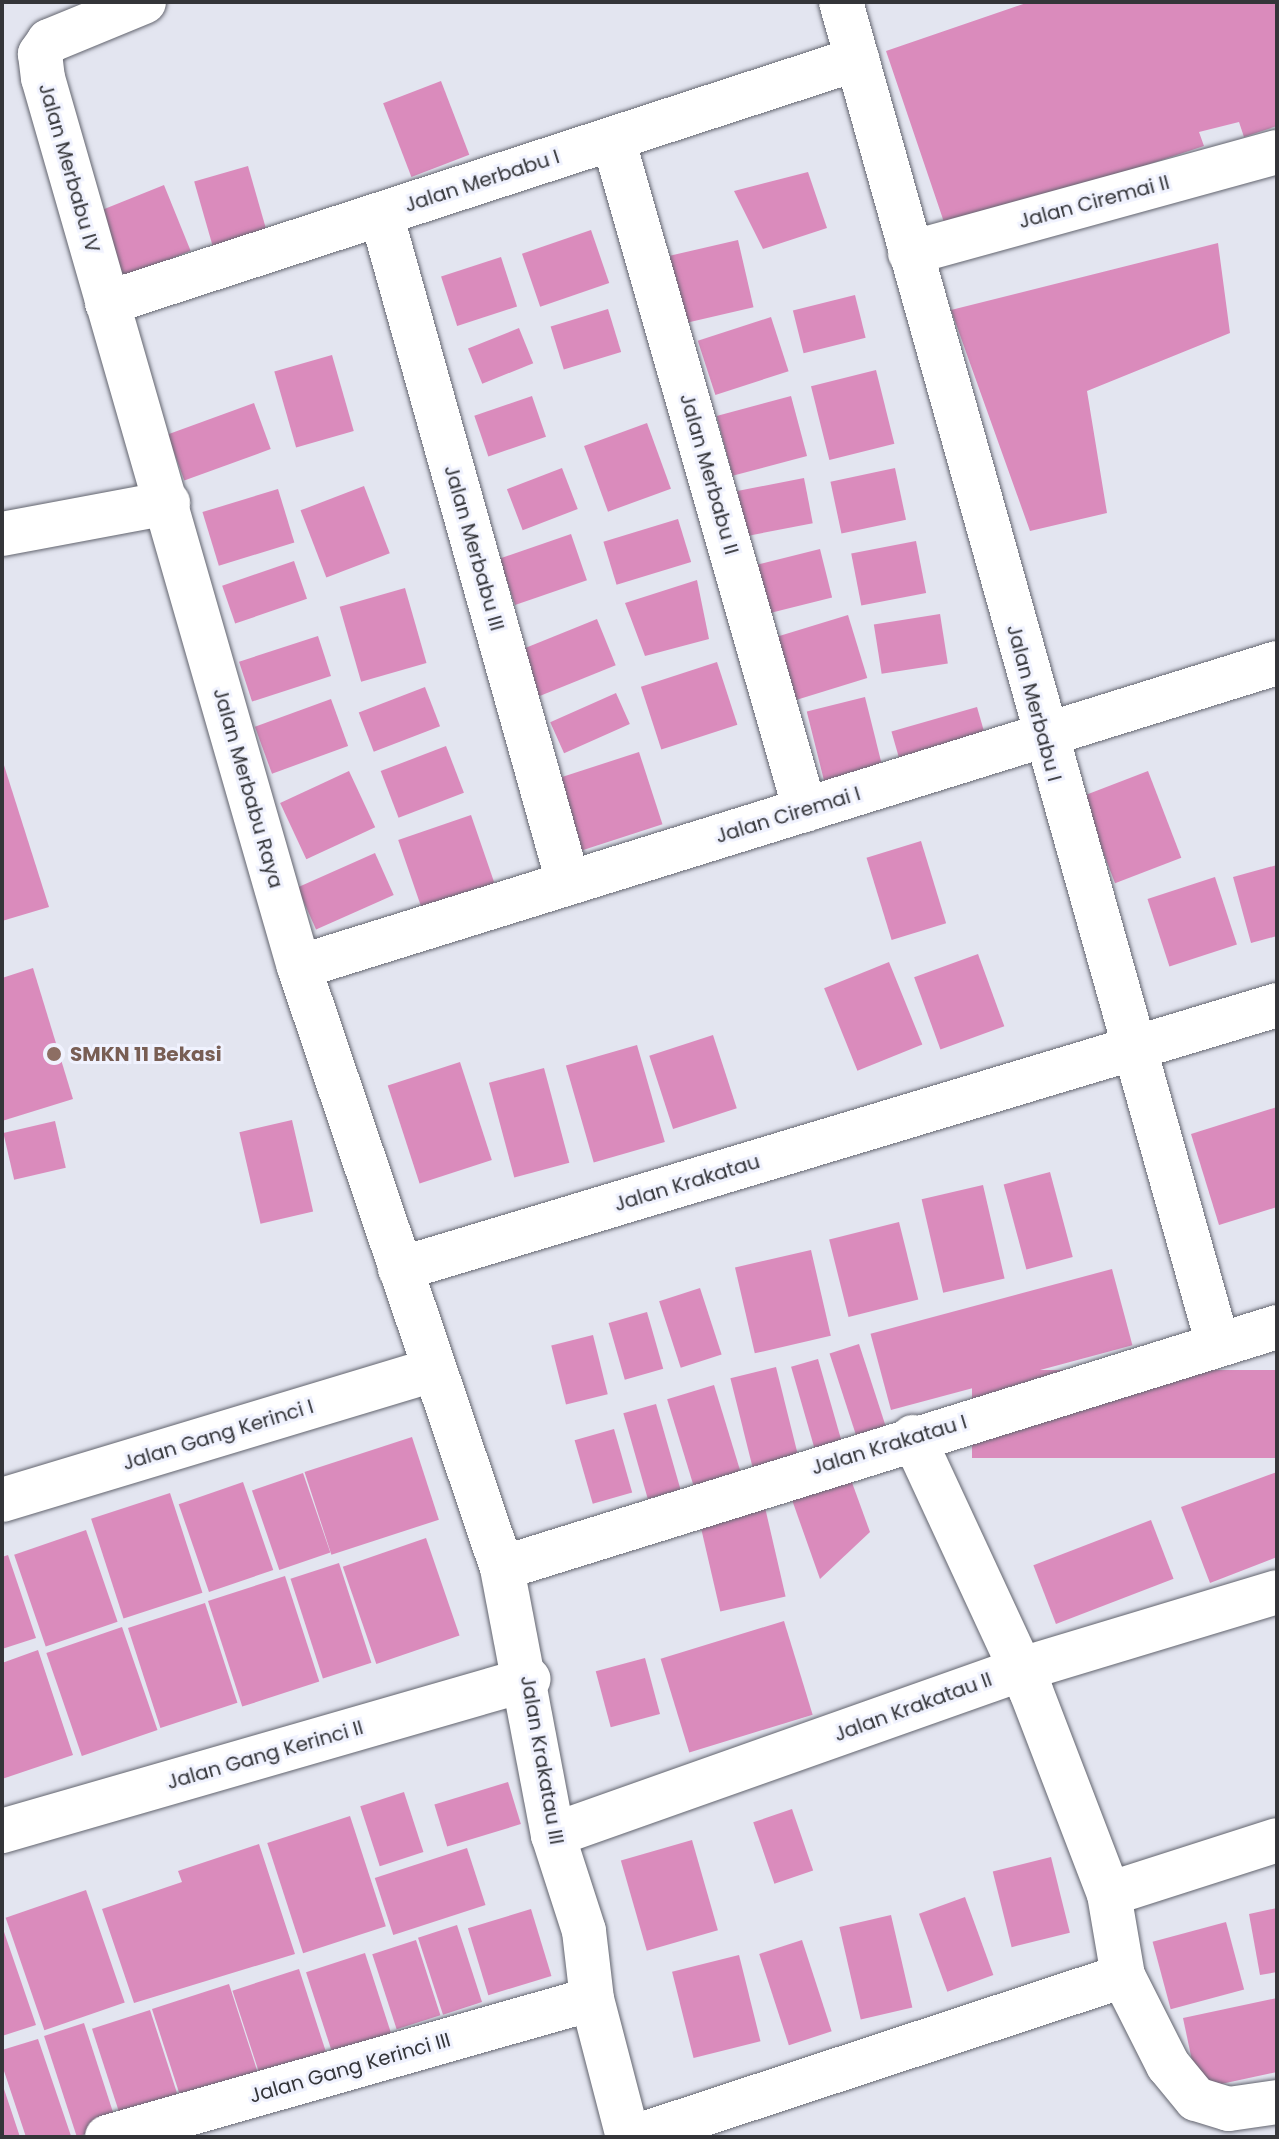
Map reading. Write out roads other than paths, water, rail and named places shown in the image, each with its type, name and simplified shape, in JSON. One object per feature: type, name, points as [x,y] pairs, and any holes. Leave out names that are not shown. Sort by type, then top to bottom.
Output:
[{"type":"street","name":"Jalan Merbabu IV","points":[[107,303],[40,54],[49,41],[144,2]]},
{"type":"street","name":"Jalan Merbabu I","points":[[853,5],[857,59],[1043,737],[1218,1345]]},
{"type":"street","name":"Jalan Merbabu I","points":[[107,303],[857,59]]},
{"type":"street","name":"Jalan Merbabu II","points":[[613,139],[805,810]]},
{"type":"street","name":"Jalan Ciremai II","points":[[910,253],[1277,152]]},
{"type":"street","name":"Jalan Merbabu III","points":[[381,214],[568,882]]},
{"type":"street","name":"Jalan Merbabu Raya","points":[[107,303],[168,503],[299,967],[400,1269]]},
{"type":"street","points":[[2,534],[168,503]]},
{"type":"street","name":"Jalan Ciremai I","points":[[299,967],[1277,663]]},
{"type":"street","name":"Jalan Krakatau","points":[[400,1269],[1277,1005]]},
{"type":"street","points":[[400,1269],[502,1568]]},
{"type":"street","name":"Jalan Krakatau I","points":[[502,1568],[913,1437],[1277,1327]]},
{"type":"street","name":"Jalan Gang Kerinci I","points":[[2,1500],[433,1370]]},
{"type":"street","points":[[913,1437],[1022,1669],[1109,1894],[1123,1976],[1181,2087],[1196,2099],[1229,2109],[1277,2102]]},
{"type":"street","name":"Jalan Krakatau III","points":[[502,1568],[529,1679],[553,1835],[584,1931],[592,1999],[631,2137],[1123,1976]]},
{"type":"street","name":"Jalan Krakatau II","points":[[553,1835],[1022,1669],[1277,1592]]},
{"type":"street","name":"Jalan Gang Kerinci II","points":[[2,1831],[529,1679]]},
{"type":"street","points":[[1109,1894],[1277,1840]]},
{"type":"street","name":"Jalan Gang Kerinci III","points":[[107,2137],[592,1999]]},
{"type":"place","name":"SMKN 11 Bekasi","points":[[54,1054]]}]
